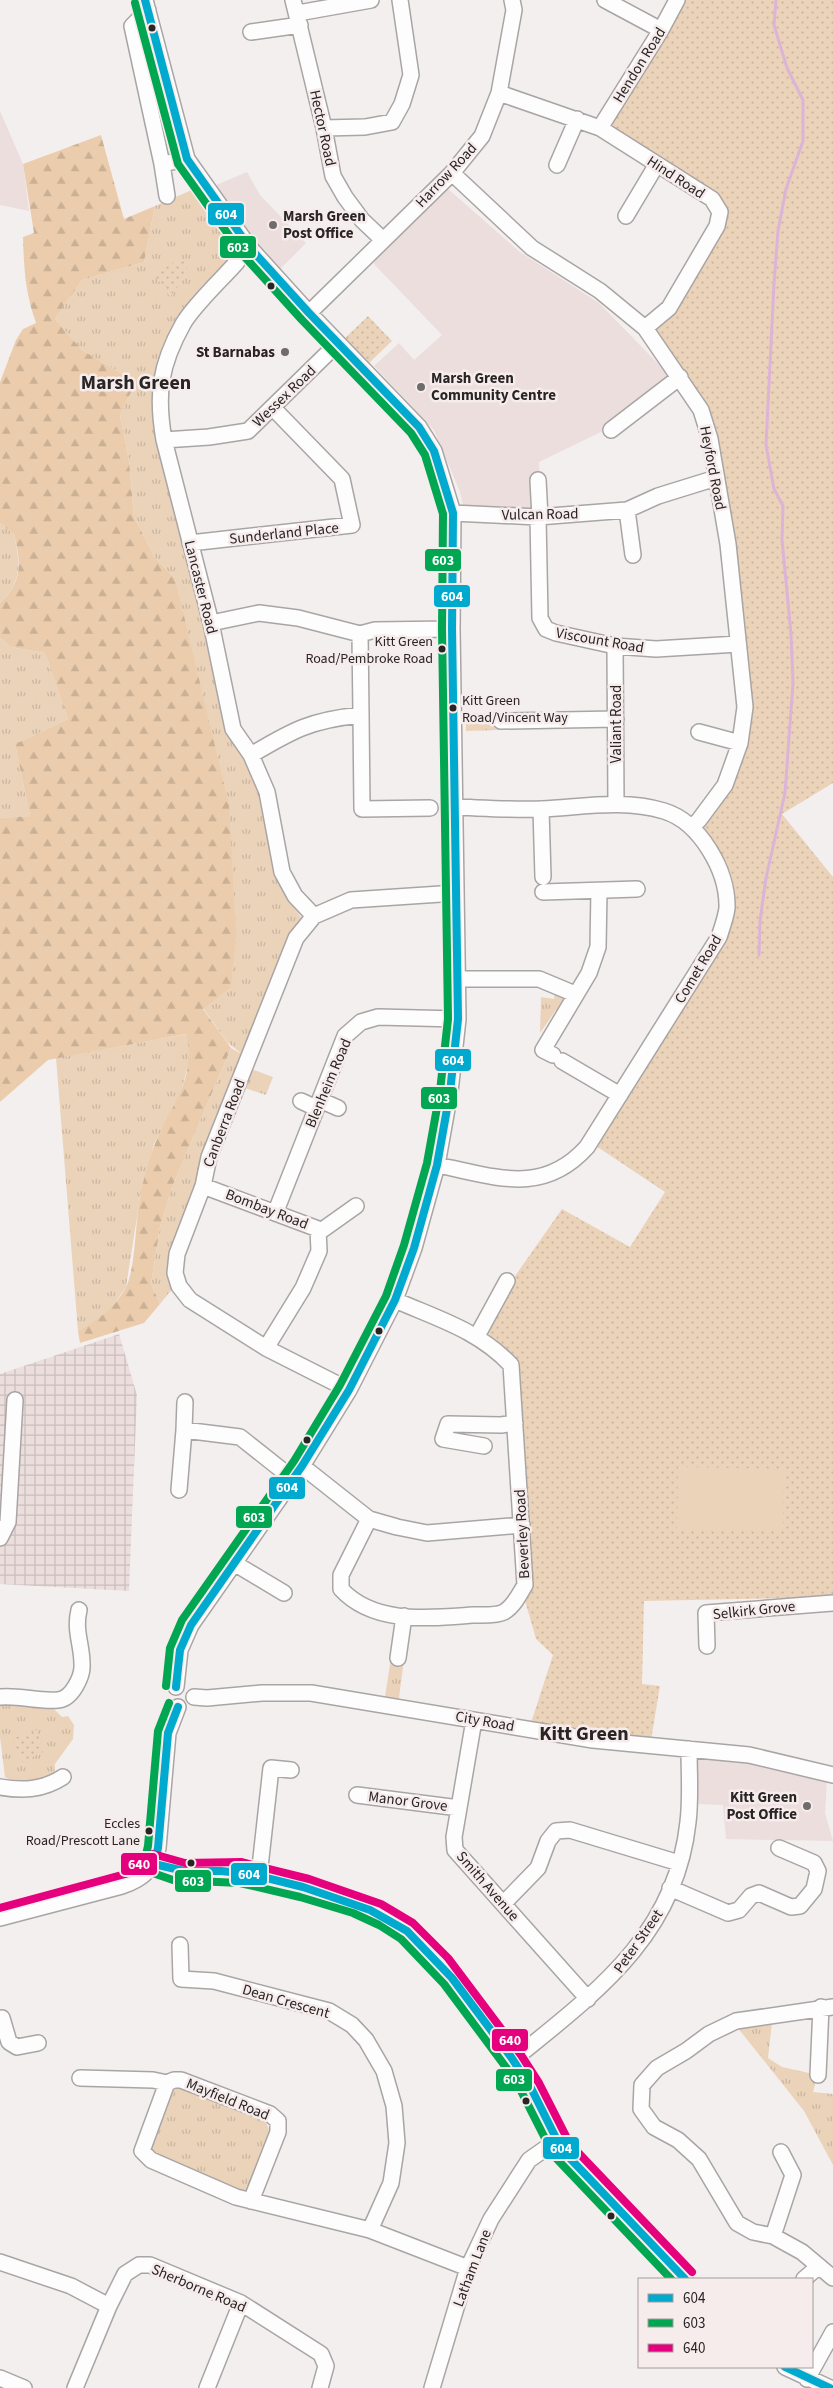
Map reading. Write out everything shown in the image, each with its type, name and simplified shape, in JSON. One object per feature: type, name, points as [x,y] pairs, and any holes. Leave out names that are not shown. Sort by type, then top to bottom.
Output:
[{"type":"street","points":[[251,32],[297,13],[371,0]]},
{"type":"street","points":[[324,128],[365,127],[392,122],[402,104],[411,74],[400,0]]},
{"type":"street","name":"Harrow Road","points":[[309,313],[452,173],[482,136],[499,93],[514,10],[512,0]]},
{"type":"street","points":[[605,0],[662,30]]},
{"type":"street","name":"Hendon Road","points":[[600,128],[662,30],[677,0]]},
{"type":"street","points":[[146,5],[187,159],[250,248],[309,313],[419,427],[434,451],[453,513],[452,629],[458,1019],[450,1092],[437,1165],[414,1248],[395,1300],[349,1390],[302,1466],[191,1625],[178,1658],[176,1687],[171,1697],[178,1707]]},
{"type":"street","points":[[146,5],[132,26],[162,164],[167,196]]},
{"type":"street","name":"Hector Road","points":[[297,13],[324,128],[333,176],[357,213],[383,240]]},
{"type":"street","name":"Hind Road","points":[[499,93],[600,128],[712,200],[720,212],[717,226],[669,308],[645,328]]},
{"type":"street","points":[[557,165],[577,119]]},
{"type":"street","points":[[162,164],[187,159]]},
{"type":"street","points":[[626,216],[657,164]]},
{"type":"street","name":"Heyford Road","points":[[452,173],[532,248],[600,291],[645,328],[701,410],[710,439],[728,544],[745,707],[740,743],[725,785],[700,820],[692,827]]},
{"type":"street","name":"Lancaster Road","points":[[236,262],[184,323],[165,367],[159,390],[159,414],[211,623],[234,729],[251,755],[267,792],[282,872],[295,896],[314,916]]},
{"type":"street","name":"Wessex Road","points":[[164,440],[209,437],[248,430],[274,408],[338,343]]},
{"type":"street","points":[[611,430],[680,377]]},
{"type":"street","name":"Sunderland Place","points":[[190,543],[352,526],[342,479],[274,408]]},
{"type":"street","name":"Vulcan Road","points":[[453,513],[539,517],[627,510],[658,496],[716,478]]},
{"type":"street","name":"Viscount Road","points":[[538,480],[540,618],[546,629],[615,646],[656,649],[738,644]]},
{"type":"street","points":[[627,510],[633,555]]},
{"type":"street","points":[[211,623],[259,614],[298,618],[360,634],[375,630],[452,629]]},
{"type":"street","points":[[360,634],[362,809],[430,808]]},
{"type":"street","name":"Valiant Road","points":[[615,646],[616,803]]},
{"type":"street","points":[[251,755],[294,730],[328,718],[361,715]]},
{"type":"street","points":[[501,721],[616,719]]},
{"type":"street","points":[[699,732],[740,743]]},
{"type":"street","name":"Comet Road","points":[[437,1165],[521,1180],[548,1176],[574,1161],[587,1147],[719,937],[727,909],[725,884],[713,856],[692,827],[665,811],[616,803],[541,809],[454,807]]},
{"type":"street","points":[[541,809],[543,884],[598,891],[637,890]]},
{"type":"street","points":[[598,891],[598,947],[589,973],[543,1050],[620,1095]]},
{"type":"street","name":"Canberra Road","points":[[349,1390],[266,1348],[190,1300],[180,1286],[175,1273],[178,1254],[203,1186],[209,1157],[300,942],[314,916],[352,900],[456,893]]},
{"type":"street","points":[[458,979],[539,979],[575,994]]},
{"type":"street","name":"Blenheim Road","points":[[276,1212],[345,1036],[361,1022],[378,1017],[458,1019]]},
{"type":"street","points":[[301,1101],[338,1108]]},
{"type":"street","name":"Bombay Road","points":[[203,1186],[276,1212],[318,1230],[319,1250],[303,1288],[266,1348]]},
{"type":"street","points":[[318,1233],[356,1206]]},
{"type":"street","points":[[477,1336],[507,1281]]},
{"type":"street","name":"Beverley Road","points":[[369,1519],[341,1575],[341,1590],[348,1597],[368,1607],[390,1615],[420,1618],[502,1613],[516,1601],[525,1585],[511,1365],[497,1350],[477,1336],[395,1300]]},
{"type":"street","points":[[0,1538],[8,1522],[15,1400]]},
{"type":"street","points":[[179,1490],[185,1402]]},
{"type":"street","points":[[484,1446],[443,1438],[448,1424],[515,1424]]},
{"type":"street","points":[[184,1430],[240,1437],[293,1479]]},
{"type":"street","points":[[302,1466],[369,1519],[427,1533],[522,1525]]},
{"type":"street","points":[[234,1563],[284,1593]]},
{"type":"street","name":"Selkirk Grove","points":[[707,1646],[706,1613],[833,1603]]},
{"type":"street","points":[[0,1698],[17,1696],[63,1704],[81,1673],[82,1664],[77,1629],[79,1610]]},
{"type":"street","points":[[398,1658],[404,1616]]},
{"type":"street","points":[[176,1687],[182,1685],[189,1687],[194,1697],[188,1707],[178,1707]]},
{"type":"street","name":"City Road","points":[[194,1697],[206,1698],[262,1693],[312,1693],[593,1740],[750,1755],[833,1775]]},
{"type":"street","points":[[0,1918],[133,1882],[142,1878],[154,1864],[158,1848],[168,1733],[178,1707]]},
{"type":"street","name":"Smith Avenue","points":[[474,1720],[454,1837],[455,1850],[588,2000]]},
{"type":"street","name":"Peter Street","points":[[513,2060],[588,2000],[615,1974],[654,1921],[670,1888],[679,1863],[688,1823],[689,1749]]},
{"type":"street","points":[[259,1876],[271,1768],[290,1770]]},
{"type":"street","points":[[0,1787],[31,1789],[45,1786],[65,1776]]},
{"type":"street","name":"Manor Grove","points":[[357,1795],[459,1808]]},
{"type":"street","points":[[503,1904],[538,1868],[548,1841],[556,1831],[570,1830],[679,1863]]},
{"type":"street","points":[[670,1888],[728,1913],[739,1910],[751,1896],[759,1893],[791,1906],[800,1906],[814,1889],[818,1871],[814,1863],[779,1848]]},
{"type":"street","points":[[154,1864],[174,1872],[223,1871],[259,1876],[345,1900],[376,1913],[407,1932],[451,1977],[513,2060],[530,2087],[556,2141],[570,2160],[684,2278]]},
{"type":"street","name":"Dean Crescent","points":[[180,1945],[180,1979],[214,1981],[329,2011],[352,2025],[366,2040],[384,2071],[394,2106],[397,2143],[391,2183],[370,2230]]},
{"type":"street","points":[[818,2075],[827,2007],[736,2021],[709,2034],[686,2051],[657,2068],[642,2085],[641,2109],[654,2127],[678,2140],[699,2160],[737,2223],[753,2232],[773,2236],[802,2252],[833,2278]]},
{"type":"street","points":[[5,2017],[9,2042],[17,2047],[38,2043]]},
{"type":"street","points":[[80,2078],[152,2080],[167,2083]]},
{"type":"street","name":"Mayfield Road","points":[[251,2201],[278,2132],[278,2121],[270,2114],[181,2080],[167,2083],[142,2151],[151,2160],[215,2190],[251,2201],[370,2230],[468,2268]]},
{"type":"street","name":"Latham Lane","points":[[432,2388],[468,2268],[490,2219],[523,2168],[535,2155],[556,2141]]},
{"type":"street","points":[[773,2236],[793,2175],[781,2152]]},
{"type":"street","points":[[0,2262],[71,2286],[109,2306]]},
{"type":"street","name":"Sherborne Road","points":[[75,2388],[109,2306],[125,2274],[138,2264],[150,2266],[241,2303],[321,2354],[326,2366],[320,2388]]},
{"type":"street","points":[[805,2278],[819,2266]]},
{"type":"street","points":[[207,2388],[241,2303]]},
{"type":"street","points":[[807,2379],[833,2332]]},
{"type":"street","points":[[787,2368],[807,2379],[830,2388]]},
{"type":"street","points":[[0,2378],[24,2388]]},
{"type":"shaded area","points":[[0,111],[23,164],[29,211],[0,205]]},
{"type":"shaded area","points":[[247,172],[260,195],[306,243],[279,270],[232,216],[214,186]]},
{"type":"shaded area","points":[[447,188],[520,252],[599,303],[670,376],[607,429],[539,462],[541,509],[464,509],[460,492],[434,430],[374,366],[399,343],[414,360],[442,335],[374,264],[375,258]]},
{"type":"shaded area","points":[[119,1334],[137,1395],[129,1591],[0,1584],[0,1374]]},
{"type":"shaded area","points":[[695,1758],[757,1764],[827,1780],[825,1813],[833,1841],[726,1839],[723,1805],[696,1804]]},
{"type":"green space","points":[[675,0],[833,0],[833,783],[782,814],[833,877],[833,1597],[644,1601],[642,1684],[660,1686],[651,1740],[529,1729],[553,1655],[536,1639],[522,1590],[517,1370],[484,1331],[513,1279],[562,1209],[630,1247],[665,1192],[590,1142],[719,937],[725,884],[692,827],[725,785],[745,707],[701,410],[645,328],[669,308],[720,212],[600,128]]},
{"type":"green space","points":[[101,135],[124,219],[155,206],[144,262],[82,280],[55,319],[82,350],[136,382],[120,415],[129,461],[134,517],[155,558],[175,578],[229,805],[236,934],[231,987],[203,1009],[231,1048],[172,1187],[160,1227],[151,1284],[160,1304],[144,1323],[80,1343],[78,1331],[92,1323],[110,1308],[121,1296],[129,1281],[138,1209],[146,1171],[161,1130],[181,1091],[188,1065],[186,1034],[48,1060],[0,1102],[0,818],[30,816],[15,744],[68,719],[45,653],[11,647],[0,638],[0,603],[13,587],[19,563],[14,534],[0,523],[0,382],[16,340],[23,329],[36,323],[29,301],[25,270],[23,237],[34,233],[23,164]]},
{"type":"green space","points":[[194,189],[237,253],[184,314],[163,349],[153,388],[154,423],[229,733],[262,794],[277,880],[302,919],[290,936],[246,1067],[273,1077],[266,1095],[239,1086],[180,1248],[178,1282],[160,1304],[151,1284],[160,1227],[172,1187],[231,1048],[242,1054],[227,1042],[203,1008],[202,697],[175,578],[155,558],[134,517],[129,461],[120,415],[136,382],[82,350],[55,319],[82,280],[144,262],[155,206]]},
{"type":"green space","points":[[182,258],[189,272],[170,297],[154,274]]},
{"type":"green space","points":[[368,316],[392,341],[368,364],[345,338]]},
{"type":"green space","points":[[0,523],[14,534],[18,554],[18,571],[13,587],[0,603]]},
{"type":"green space","points":[[0,638],[11,647],[45,653],[68,719],[15,744],[30,816],[0,818]]},
{"type":"green space","points":[[466,713],[498,713],[499,730],[466,731]]},
{"type":"green space","points":[[555,991],[564,995],[566,1001],[560,1011],[556,1010],[540,1033],[541,997],[554,999]]},
{"type":"green space","points":[[187,1034],[190,1059],[178,1102],[154,1144],[140,1198],[126,1287],[112,1307],[95,1322],[78,1331],[56,1058]]},
{"type":"green space","points":[[678,1467],[784,1469],[783,1531],[677,1529]]},
{"type":"green space","points":[[391,1657],[404,1659],[398,1706],[384,1704]]},
{"type":"green space","points":[[0,1704],[51,1706],[62,1717],[68,1716],[74,1725],[73,1739],[55,1764],[54,1776],[37,1783],[16,1782],[5,1777],[0,1737]]},
{"type":"green space","points":[[36,1729],[45,1751],[22,1762],[12,1739]]},
{"type":"green space","points":[[773,2014],[768,2058],[782,2067],[818,2075],[813,2092],[833,2094],[833,2165],[804,2111],[733,2022]]},
{"type":"green space","points":[[184,2087],[265,2119],[272,2138],[250,2192],[236,2195],[153,2158],[151,2149],[173,2090]]},
{"type":"waterway","points":[[759,955],[760,921],[766,878],[785,793],[793,683],[791,634],[782,540],[783,506],[774,489],[766,445],[774,284],[778,231],[786,189],[803,141],[803,100],[787,68],[774,25],[776,0]]},
{"type":"transit line","name":"604","points":[[145,0],[187,159],[250,248],[309,313],[419,427],[434,451],[453,513],[452,629],[458,1019],[450,1092],[437,1165],[414,1248],[395,1300],[349,1390],[302,1466],[191,1625],[180,1650],[176,1687]]},
{"type":"transit line","name":"603","points":[[135,3],[178,164],[243,255],[302,320],[411,433],[425,455],[443,514],[442,629],[448,1019],[440,1091],[427,1163],[404,1245],[386,1296],[340,1385],[294,1461],[182,1620],[170,1648],[166,1686]]},
{"type":"transit line","name":"603","points":[[169,1703],[158,1731],[148,1846],[144,1863],[147,1871],[173,1880],[240,1883],[300,1897],[353,1913],[379,1925],[401,1939],[444,1984],[508,2070],[521,2091],[554,2156],[670,2278]]},
{"type":"transit line","name":"604","points":[[178,1707],[168,1733],[158,1848],[154,1864],[184,1871],[221,1871],[250,1874],[303,1887],[370,1910],[407,1931],[452,1978],[511,2057],[530,2086],[562,2150],[684,2278]]},
{"type":"transit line","name":"640","points":[[0,1908],[129,1873],[148,1856],[153,1854],[185,1863],[241,1862],[309,1879],[381,1904],[413,1923],[448,1958],[521,2055],[539,2083],[570,2144],[692,2272]]},
{"type":"transit line","name":"604","points":[[787,2368],[830,2388]]},
{"type":"place","name":"Marsh Green Post Office","points":[[273,225]]},
{"type":"place","name":"St Barnabas","points":[[285,352]]},
{"type":"place","name":"Marsh Green Community Centre","points":[[421,387]]},
{"type":"place","name":"Kitt Green Road/Pembroke Road","points":[[442,649]]},
{"type":"place","name":"Kitt Green Road/Vincent Way","points":[[453,708]]},
{"type":"place","name":"Kitt Green Post Office","points":[[807,1806]]},
{"type":"place","name":"Eccles Road/Prescott Lane","points":[[149,1831]]},
{"type":"district","name":"Marsh Green","points":[[136,382]]},
{"type":"district","name":"Kitt Green","points":[[584,1733]]}]
